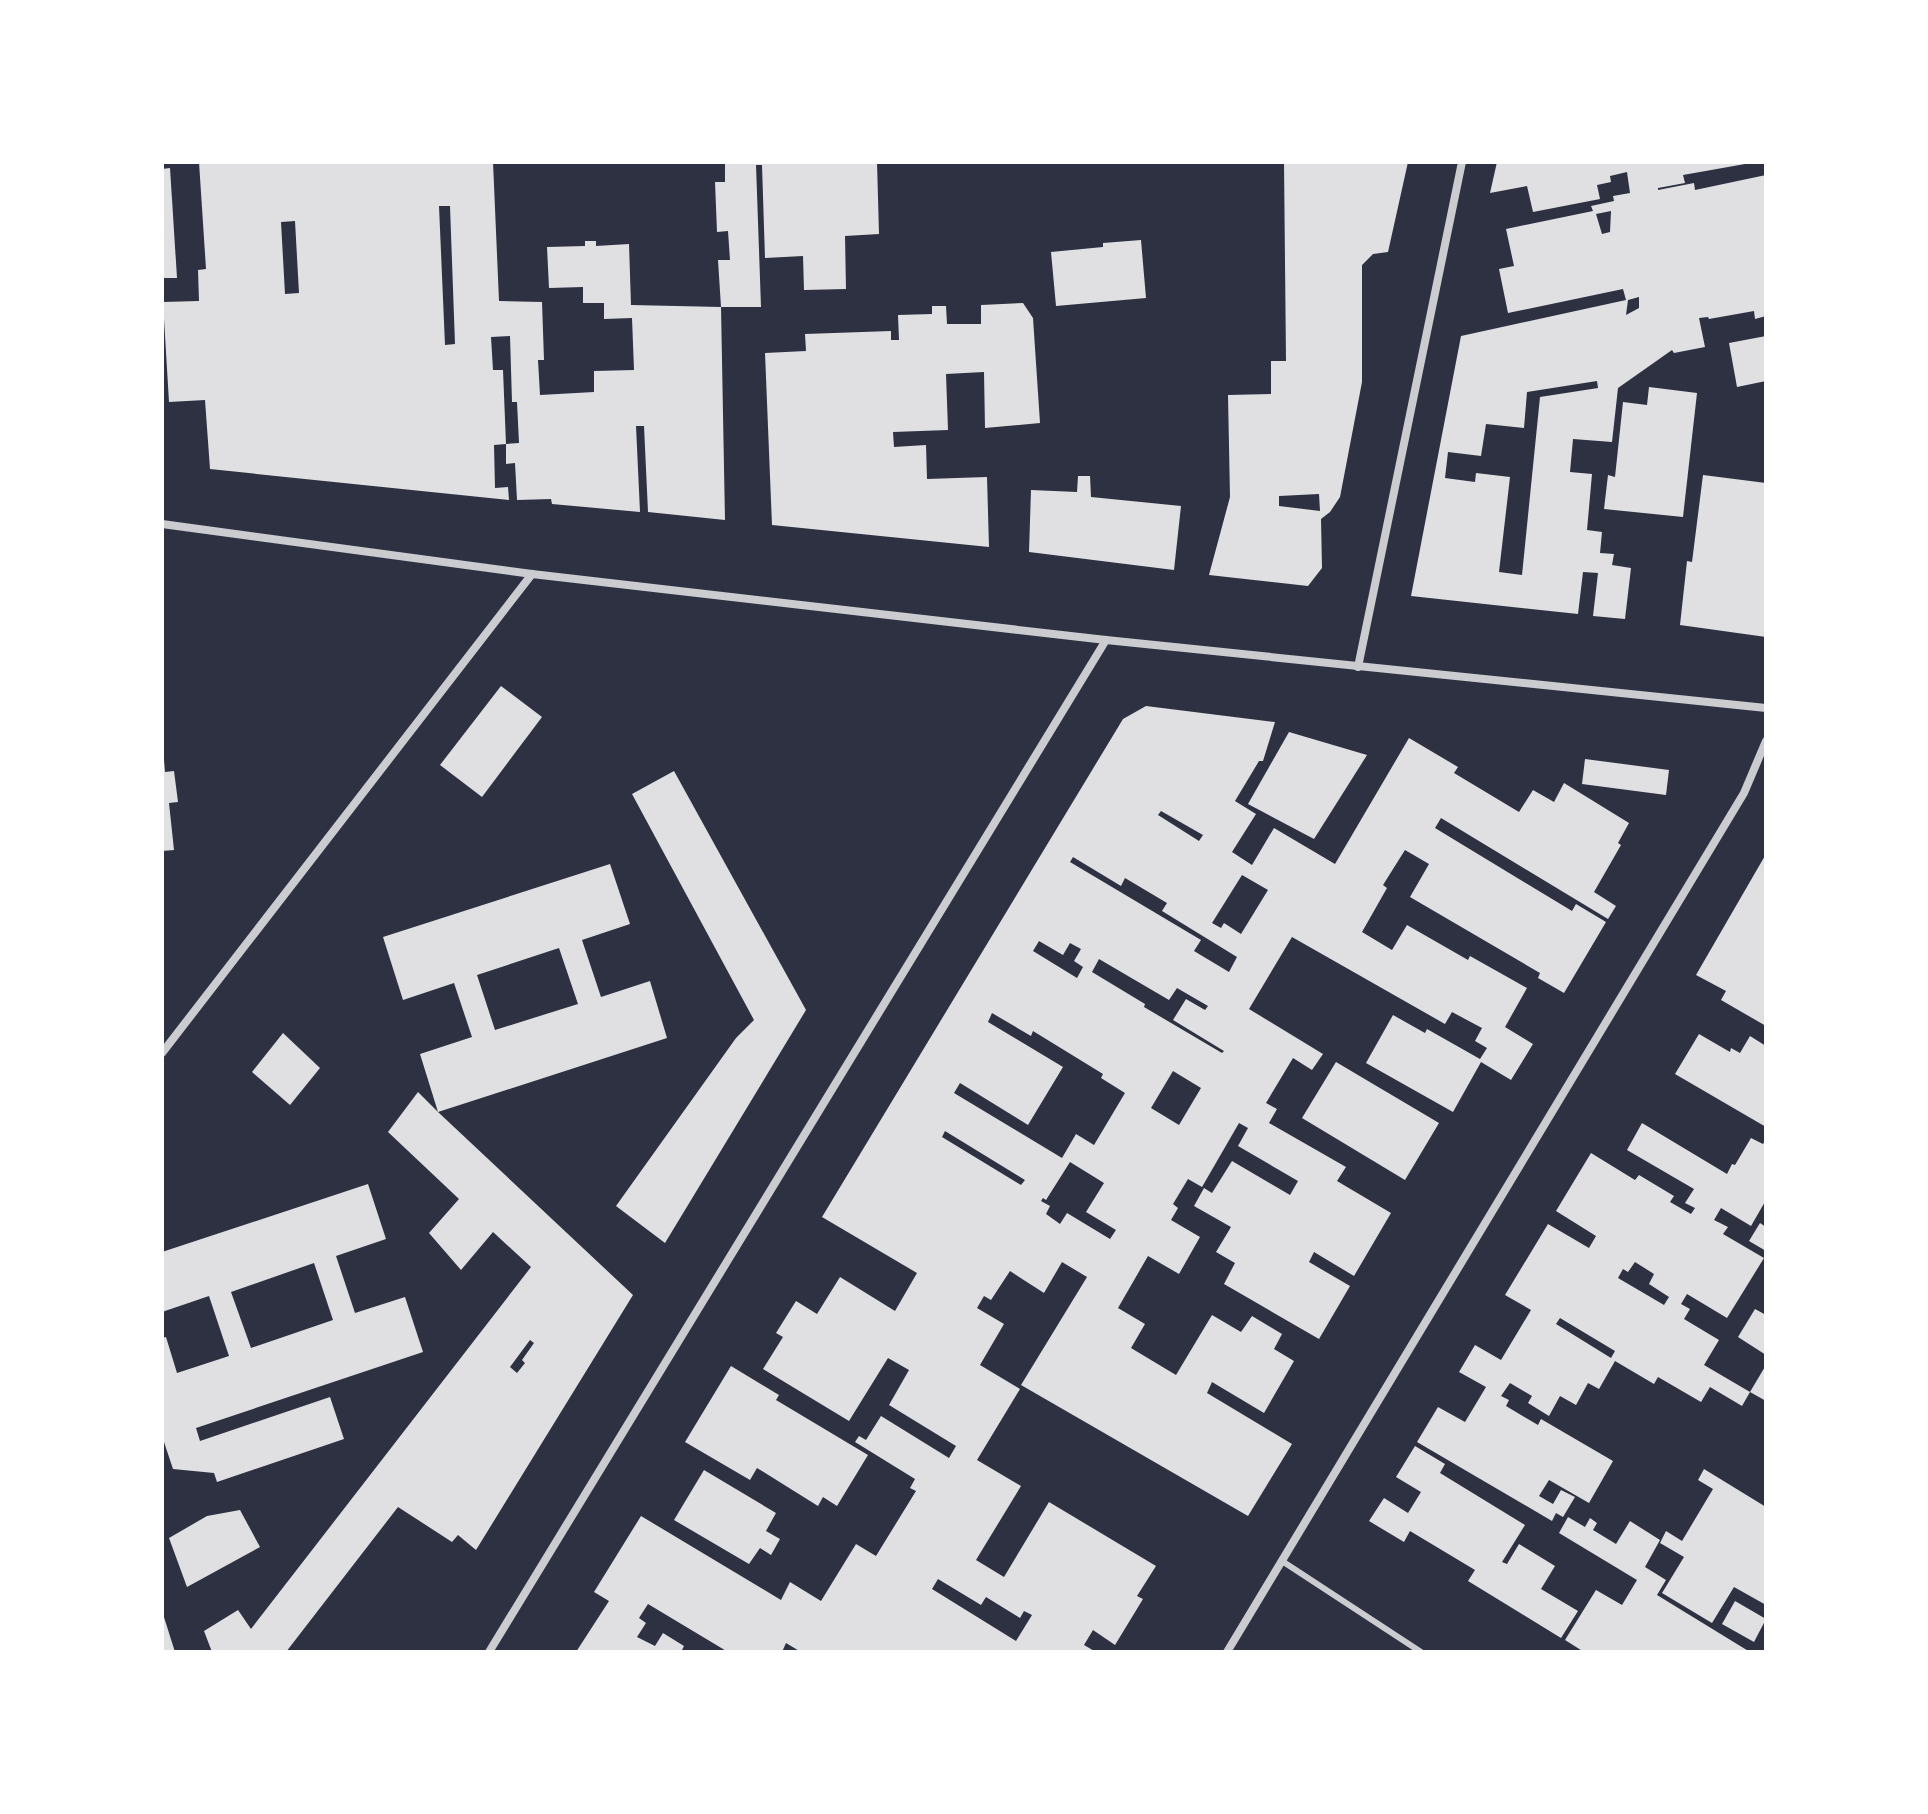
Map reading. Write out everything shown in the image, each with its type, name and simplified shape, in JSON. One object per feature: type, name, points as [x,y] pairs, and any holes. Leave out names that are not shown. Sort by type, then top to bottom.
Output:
[{"type":"street","points":[[1358,667],[1462,162]]},
{"type":"street","points":[[162,524],[532,574],[1106,640],[1766,708]]},
{"type":"street","points":[[162,1053],[532,574]]},
{"type":"street","points":[[489,1652],[1106,640]]},
{"type":"street","points":[[1227,1652],[1744,793],[1766,741]]},
{"type":"lane","points":[[1282,1561],[1421,1652]]},
{"type":"building","points":[[199,162],[493,162],[499,301],[542,302],[544,360],[538,360],[540,395],[594,392],[594,371],[634,370],[632,318],[604,319],[604,303],[583,303],[583,287],[549,288],[547,247],[585,246],[585,241],[596,241],[596,246],[629,244],[631,305],[721,307],[725,520],[648,512],[644,426],[636,426],[640,512],[552,504],[551,499],[517,500],[515,463],[506,464],[506,444],[494,445],[495,488],[508,487],[509,500],[210,469],[205,400],[169,402],[163,302],[199,301],[198,270],[206,269]],"holes":[[[439,206],[450,206],[455,344],[445,345]],[[295,221],[299,293],[285,294],[281,222]],[[510,336],[512,402],[517,402],[519,443],[506,444],[503,370],[493,370],[491,337]]]},
{"type":"building","points":[[725,162],[877,162],[879,234],[845,236],[846,289],[804,290],[803,256],[765,258],[762,165],[756,165],[761,307],[721,307],[718,260],[730,260],[728,231],[717,232],[715,182],[725,182]]},
{"type":"building","points":[[1284,162],[1408,162],[1388,252],[1373,254],[1362,265],[1362,382],[1340,497],[1321,519],[1322,568],[1308,586],[1209,575],[1230,497],[1228,395],[1271,394],[1271,361],[1286,361]],"holes":[[[1319,494],[1320,511],[1279,506],[1279,496]]]},
{"type":"building","points":[[1497,162],[1745,162],[1683,175],[1685,183],[1658,190],[1694,183],[1695,190],[1766,175],[1766,316],[1755,319],[1754,311],[1699,318],[1705,347],[1674,353],[1672,350],[1618,388],[1612,442],[1573,439],[1570,472],[1592,474],[1587,530],[1602,532],[1600,553],[1614,554],[1612,565],[1631,568],[1625,619],[1593,616],[1598,573],[1583,572],[1578,614],[1411,596],[1461,336],[1626,300],[1623,289],[1508,313],[1499,269],[1514,266],[1506,229],[1593,211],[1591,206],[1614,201],[1613,196],[1630,193],[1627,172],[1610,176],[1611,182],[1597,185],[1600,199],[1533,212],[1527,186],[1490,193]],"holes":[[[1611,211],[1610,232],[1602,234],[1596,214]],[[1639,297],[1639,308],[1626,315],[1628,300]],[[1597,381],[1598,388],[1540,397],[1522,575],[1499,572],[1510,477],[1476,473],[1475,482],[1445,478],[1448,452],[1481,456],[1486,424],[1524,428],[1527,392]]]},
{"type":"building","points":[[170,168],[177,278],[162,278],[162,169]]},
{"type":"building","points":[[1141,240],[1146,298],[1056,306],[1051,252]]},
{"type":"building","points":[[1023,303],[1033,318],[1040,423],[985,428],[984,372],[946,374],[948,430],[893,432],[894,447],[926,445],[927,479],[987,477],[989,547],[772,525],[765,353],[806,351],[805,334],[891,331],[891,340],[899,340],[898,315],[932,314],[932,306],[946,306],[947,324],[981,324],[981,305]]},
{"type":"building","points":[[1766,336],[1766,381],[1737,387],[1729,343]]},
{"type":"building","points":[[1649,387],[1697,393],[1683,517],[1604,509],[1608,475],[1615,477],[1623,402],[1647,405]]},
{"type":"building","points":[[1703,475],[1766,483],[1766,637],[1680,625],[1687,561],[1692,562]]},
{"type":"building","points":[[1078,476],[1090,476],[1091,497],[1181,506],[1174,570],[1029,552],[1031,490],[1077,492]]},
{"type":"building","points":[[501,686],[542,717],[482,797],[440,765]]},
{"type":"building","points":[[1146,706],[1275,722],[1263,761],[1259,761],[1235,801],[1256,814],[1232,852],[1252,865],[1274,828],[1335,864],[1409,738],[1458,767],[1454,773],[1519,812],[1533,790],[1554,802],[1564,783],[1629,823],[1618,843],[1621,845],[1594,892],[1616,906],[1608,919],[1441,818],[1435,828],[1572,911],[1576,904],[1606,922],[1564,993],[1538,978],[1540,973],[1410,897],[1429,864],[1405,850],[1383,885],[1387,888],[1362,932],[1392,950],[1407,925],[1468,960],[1470,956],[1527,988],[1505,1027],[1533,1044],[1511,1080],[1481,1062],[1453,1112],[1366,1063],[1393,1015],[1425,1033],[1427,1029],[1480,1059],[1487,1048],[1475,1041],[1482,1028],[1452,1012],[1445,1024],[1292,937],[1249,1009],[1323,1054],[1312,1070],[1293,1058],[1266,1103],[1277,1109],[1269,1123],[1346,1167],[1337,1181],[1391,1213],[1354,1276],[1314,1252],[1309,1262],[1350,1286],[1319,1339],[1224,1284],[1235,1263],[1216,1252],[1231,1227],[1194,1206],[1204,1188],[1212,1193],[1232,1161],[1290,1195],[1298,1181],[1238,1146],[1248,1128],[1239,1123],[1202,1187],[1188,1179],[1173,1204],[1178,1208],[1171,1220],[1200,1237],[1179,1274],[1148,1256],[1118,1308],[1145,1324],[1131,1348],[1176,1375],[1212,1315],[1241,1332],[1252,1316],[1282,1334],[1274,1349],[1294,1361],[1264,1413],[1212,1382],[1207,1393],[1292,1444],[1248,1516],[1021,1385],[1087,1277],[1062,1262],[1044,1293],[1010,1271],[991,1300],[984,1296],[977,1308],[1004,1324],[980,1365],[1020,1389],[977,1460],[1021,1486],[976,1560],[1004,1577],[1049,1502],[1156,1566],[1137,1596],[1143,1599],[1115,1645],[1093,1630],[1084,1645],[1096,1652],[801,1652],[786,1643],[782,1652],[728,1652],[648,1604],[639,1618],[646,1623],[637,1637],[655,1646],[663,1633],[684,1646],[681,1652],[576,1652],[609,1601],[594,1592],[641,1516],[781,1600],[790,1582],[821,1601],[856,1544],[876,1556],[916,1491],[910,1488],[915,1479],[855,1442],[859,1436],[866,1440],[881,1416],[949,1458],[956,1446],[889,1405],[909,1370],[888,1358],[849,1421],[763,1369],[783,1337],[776,1333],[796,1301],[817,1314],[840,1277],[895,1311],[917,1273],[822,1217],[1123,719]],"holes":[[[1161,811],[1203,835],[1199,841],[1158,815]],[[1073,857],[1121,886],[1125,878],[1167,903],[1162,911],[1237,957],[1229,972],[1194,951],[1201,940],[1070,862]],[[1242,875],[1268,890],[1241,934],[1224,923],[1221,928],[1212,923]],[[1039,941],[1063,955],[1070,943],[1081,949],[1074,961],[1083,967],[1077,978],[1033,951]],[[1099,959],[1169,1000],[1177,988],[1208,1006],[1205,1010],[1186,999],[1173,1020],[1224,1051],[1222,1053],[1144,1007],[1145,1004],[1092,972]],[[992,1013],[1031,1036],[1033,1031],[1103,1074],[1101,1078],[1125,1093],[1094,1145],[1076,1134],[1062,1158],[954,1093],[960,1083],[1028,1125],[1063,1067],[988,1022]],[[1173,1071],[1201,1088],[1179,1125],[1151,1108]],[[945,1131],[1025,1180],[1021,1185],[942,1137]],[[1070,1162],[1104,1183],[1086,1212],[1116,1230],[1110,1239],[1067,1213],[1060,1224],[1046,1214],[1050,1206],[1041,1201],[1043,1198],[1046,1200]],[[938,1579],[981,1605],[986,1597],[1020,1618],[1024,1611],[1032,1615],[1016,1641],[932,1589]]]},
{"type":"building","points":[[1289,732],[1367,755],[1314,839],[1248,804]]},
{"type":"building","points":[[1585,759],[1669,770],[1666,795],[1582,784]]},
{"type":"building","points":[[162,760],[165,772],[174,771],[178,802],[169,803],[174,850],[162,851]]},
{"type":"building","points":[[674,771],[806,1010],[665,1243],[616,1206],[736,1038],[754,1020],[632,794]]},
{"type":"building","points":[[1766,854],[1766,1026],[1721,1000],[1726,991],[1696,975]]},
{"type":"building","points":[[610,864],[630,924],[582,940],[601,997],[650,981],[667,1038],[438,1112],[420,1054],[472,1037],[454,983],[403,1000],[383,937]],"holes":[[[559,948],[578,1004],[495,1030],[477,975]]]},
{"type":"building","points":[[283,1033],[320,1068],[290,1105],[252,1072]]},
{"type":"building","points":[[1699,1034],[1730,1052],[1731,1048],[1740,1053],[1750,1036],[1766,1046],[1766,1127],[1675,1074]]},
{"type":"building","points":[[1336,1062],[1439,1123],[1405,1180],[1302,1118]]},
{"type":"building","points":[[418,1092],[633,1295],[476,1550],[458,1535],[452,1542],[398,1507],[286,1652],[212,1652],[204,1631],[238,1610],[251,1629],[531,1267],[493,1232],[461,1270],[429,1233],[459,1199],[388,1132]],"holes":[[[530,1340],[534,1343],[517,1373],[510,1367]]]},
{"type":"building","points":[[1642,1123],[1727,1174],[1751,1138],[1763,1144],[1766,1139],[1766,1200],[1751,1226],[1721,1208],[1714,1220],[1728,1227],[1723,1234],[1764,1258],[1727,1318],[1687,1294],[1681,1304],[1690,1309],[1684,1319],[1719,1340],[1704,1365],[1750,1392],[1742,1406],[1710,1387],[1701,1402],[1658,1377],[1654,1384],[1615,1361],[1599,1389],[1588,1383],[1576,1405],[1560,1396],[1549,1416],[1528,1403],[1532,1396],[1510,1383],[1501,1396],[1509,1400],[1506,1406],[1538,1425],[1541,1419],[1613,1461],[1589,1503],[1549,1480],[1539,1496],[1553,1504],[1561,1490],[1575,1497],[1563,1517],[1556,1513],[1552,1521],[1417,1442],[1438,1407],[1465,1422],[1486,1387],[1459,1372],[1475,1345],[1501,1360],[1531,1310],[1505,1295],[1548,1224],[1589,1248],[1596,1236],[1556,1211],[1591,1153],[1635,1180],[1639,1175],[1674,1196],[1670,1202],[1691,1214],[1695,1208],[1685,1203],[1694,1189],[1627,1150]],"holes":[[[1635,1262],[1654,1274],[1649,1284],[1669,1297],[1664,1305],[1618,1278],[1623,1269],[1628,1272]],[[1560,1318],[1615,1351],[1611,1358],[1556,1324]]]},
{"type":"building","points":[[368,1184],[386,1239],[336,1256],[355,1313],[405,1297],[423,1352],[196,1428],[200,1441],[330,1397],[344,1439],[217,1482],[214,1473],[173,1469],[162,1436],[162,1338],[166,1337],[177,1373],[229,1356],[209,1296],[162,1312],[162,1252]],"holes":[[[314,1263],[333,1320],[251,1348],[231,1292]]]},
{"type":"building","points":[[1760,1223],[1766,1227],[1766,1251],[1749,1241]]},
{"type":"building","points":[[1755,1309],[1766,1315],[1766,1355],[1738,1337]]},
{"type":"building","points":[[1766,1365],[1766,1401],[1750,1392]]},
{"type":"building","points":[[731,1366],[779,1395],[776,1400],[868,1455],[837,1506],[823,1497],[818,1506],[757,1468],[750,1480],[685,1442]]},
{"type":"building","points":[[1415,1446],[1445,1464],[1440,1473],[1525,1525],[1502,1562],[1507,1564],[1519,1544],[1555,1566],[1541,1589],[1578,1611],[1561,1638],[1468,1581],[1475,1570],[1410,1531],[1404,1542],[1369,1521],[1384,1498],[1408,1513],[1421,1492],[1396,1477]]},
{"type":"building","points":[[1704,1469],[1766,1507],[1766,1605],[1734,1587],[1712,1623],[1662,1593],[1684,1557],[1660,1543],[1666,1531],[1682,1541],[1713,1489],[1698,1480]]},
{"type":"building","points":[[704,1470],[776,1513],[766,1531],[780,1539],[771,1555],[760,1548],[749,1564],[674,1520]]},
{"type":"building","points":[[240,1510],[260,1547],[187,1587],[169,1538],[207,1516]]},
{"type":"building","points":[[1568,1517],[1585,1527],[1590,1518],[1597,1523],[1593,1530],[1616,1544],[1630,1521],[1660,1540],[1645,1567],[1666,1580],[1657,1595],[1750,1652],[1584,1652],[1565,1640],[1596,1590],[1622,1605],[1637,1580],[1559,1533]]},
{"type":"building","points":[[1735,1601],[1766,1619],[1754,1642],[1722,1624]]},
{"type":"building","points":[[163,1614],[175,1652],[162,1652]]}]
